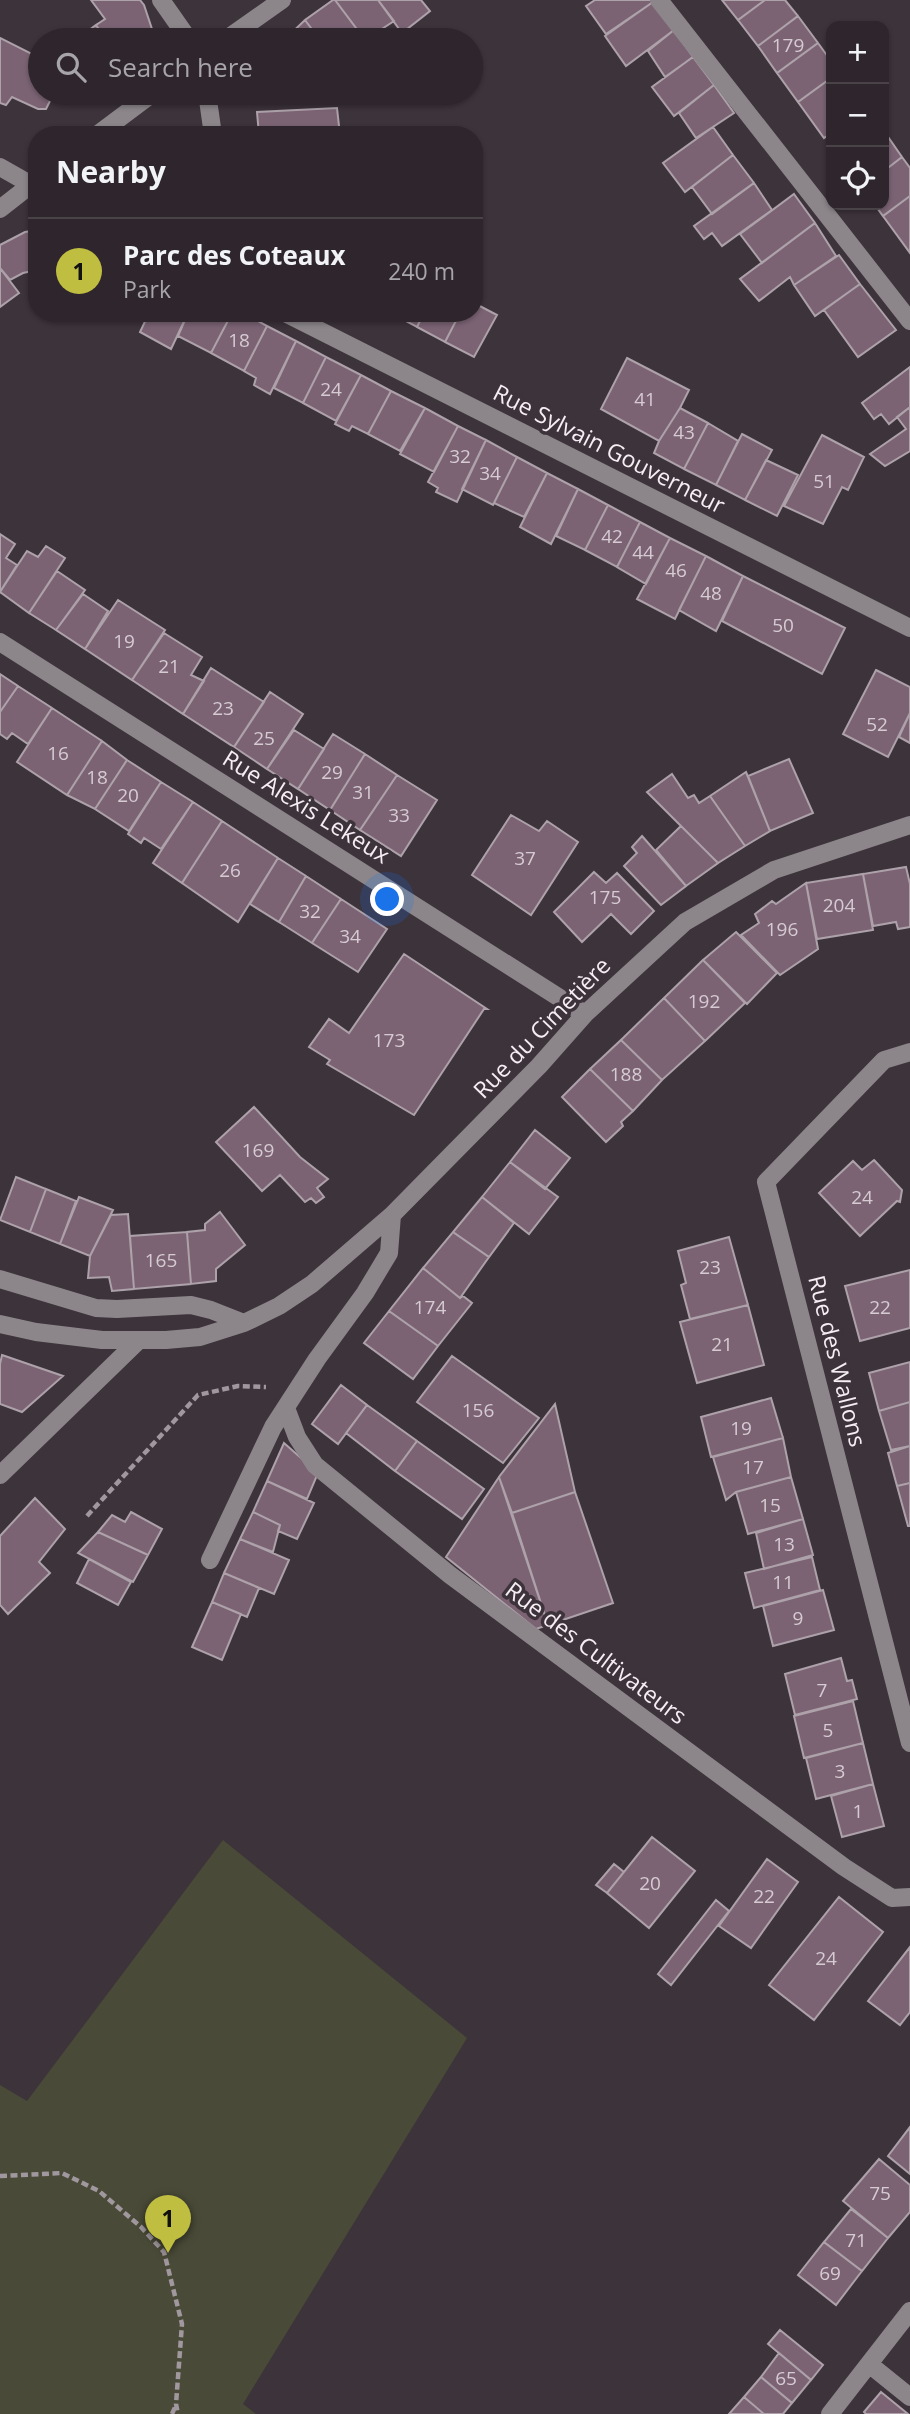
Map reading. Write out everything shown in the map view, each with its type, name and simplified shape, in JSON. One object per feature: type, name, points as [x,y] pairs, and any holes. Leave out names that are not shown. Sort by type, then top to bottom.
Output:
[{"type":"street","points":[[161,0],[181,28]]},
{"type":"street","points":[[242,28],[282,0]]},
{"type":"street","points":[[659,0],[910,321]]},
{"type":"street","points":[[109,126],[137,105]]},
{"type":"street","points":[[209,105],[212,126]]},
{"type":"street","points":[[0,167],[28,181]]},
{"type":"street","points":[[0,209],[28,189]]},
{"type":"street","name":"Rue Sylvain Gouverneur","points":[[303,322],[910,628]]},
{"type":"street","name":"Rue Alexis Lekeux","points":[[0,642],[585,1014]]},
{"type":"street","name":"Rue du Cimetière","points":[[0,1324],[72,1337],[138,1341],[200,1337],[244,1323],[279,1306],[313,1284],[391,1215],[539,1066],[585,1014],[685,922],[774,870],[910,825]]},
{"type":"street","name":"Rue des Wallons","points":[[910,1052],[884,1060],[766,1181],[910,1744]]},
{"type":"street","points":[[210,1560],[273,1427],[365,1293],[389,1253],[391,1215]]},
{"type":"street","points":[[0,1279],[89,1307],[117,1309],[191,1306],[211,1310],[244,1323]]},
{"type":"street","points":[[0,1475],[138,1341]]},
{"type":"street","name":"Rue des Cultivateurs","points":[[286,1408],[296,1437],[315,1465],[450,1575],[844,1867],[892,1898],[910,1897]]},
{"type":"street","points":[[830,2414],[910,2311]]},
{"type":"street","points":[[869,2364],[910,2398]]},
{"type":"path","points":[[87,1517],[198,1395],[238,1386],[298,1389]]},
{"type":"path","points":[[0,2176],[62,2173],[99,2191],[141,2227],[164,2252],[182,2324],[176,2404],[178,2414]]},
{"type":"path","points":[[172,2414],[176,2404]]},
{"type":"green space","points":[[223,1840],[467,2038],[243,2404],[256,2414],[0,2414],[0,2085],[27,2101]]},
{"type":"building","points":[[91,0],[140,0],[152,28],[98,28],[96,25],[105,19]]},
{"type":"building","points":[[335,0],[356,28],[311,28],[305,20]]},
{"type":"building","points":[[335,0],[378,0],[394,21],[383,28],[356,28]]},
{"type":"building","points":[[378,0],[421,0],[430,11],[408,28],[398,28]]},
{"type":"building","points":[[595,0],[653,2],[606,34],[586,6]]},
{"type":"building","points":[[722,0],[765,0],[738,20]]},
{"type":"building","points":[[765,0],[785,0],[798,16],[758,46],[738,20]]},
{"type":"building","points":[[653,2],[674,30],[626,66],[605,36]]},
{"type":"building","points":[[798,16],[818,43],[777,73],[758,46]]},
{"type":"building","points":[[305,20],[311,28],[297,28]]},
{"type":"building","points":[[674,30],[693,57],[665,77],[648,51]]},
{"type":"building","points":[[0,38],[28,52],[28,104],[12,97],[6,105],[0,103]]},
{"type":"building","points":[[818,43],[826,54],[826,82],[798,102],[777,73]]},
{"type":"building","points":[[693,57],[714,85],[674,116],[652,87]]},
{"type":"building","points":[[826,82],[826,137],[824,138],[798,102]]},
{"type":"building","points":[[714,85],[734,113],[696,138],[679,113]]},
{"type":"building","points":[[29,105],[48,105],[46,109]]},
{"type":"building","points":[[337,108],[339,126],[258,126],[257,112]]},
{"type":"building","points":[[713,127],[733,155],[685,192],[663,163]]},
{"type":"building","points":[[889,138],[902,157],[889,167]]},
{"type":"building","points":[[733,155],[754,183],[712,214],[692,187]]},
{"type":"building","points":[[902,157],[910,168],[910,196],[883,216],[879,210],[889,210],[889,167]]},
{"type":"building","points":[[754,183],[772,210],[722,246],[712,233],[704,239],[694,226]]},
{"type":"building","points":[[794,194],[815,223],[762,263],[740,234]]},
{"type":"building","points":[[910,196],[910,253],[883,216]]},
{"type":"building","points":[[815,223],[836,256],[794,285],[790,277],[759,301],[740,279]]},
{"type":"building","points":[[28,232],[28,272],[10,280],[0,268],[0,245]]},
{"type":"building","points":[[839,255],[860,284],[815,316],[794,285]]},
{"type":"building","points":[[0,268],[19,293],[0,307]]},
{"type":"building","points":[[860,284],[896,330],[858,357],[824,310]]},
{"type":"building","points":[[483,308],[497,315],[474,357],[445,342],[455,322],[483,322]]},
{"type":"building","points":[[145,322],[184,322],[171,349],[140,332]]},
{"type":"building","points":[[184,322],[227,322],[211,353],[178,336]]},
{"type":"building","points":[[227,322],[260,322],[267,326],[244,371],[211,353]]},
{"type":"building","points":[[420,322],[455,322],[445,342],[417,327]]},
{"type":"building","points":[[267,326],[296,341],[270,394],[254,385],[256,378],[244,371]]},
{"type":"building","points":[[296,341],[326,357],[303,403],[274,388]]},
{"type":"building","points":[[326,357],[361,375],[336,421],[303,403]]},
{"type":"building","points":[[627,358],[689,390],[659,441],[601,409]]},
{"type":"building","points":[[910,367],[910,407],[889,424],[881,414],[874,419],[862,403]]},
{"type":"building","points":[[361,375],[391,391],[368,434],[352,426],[349,431],[335,424]]},
{"type":"building","points":[[391,391],[425,408],[400,451],[368,434]]},
{"type":"building","points":[[910,407],[910,451],[885,466],[870,454],[906,429],[897,417]]},
{"type":"building","points":[[425,408],[458,426],[434,472],[400,454]]},
{"type":"building","points":[[680,408],[708,423],[684,469],[654,453]]},
{"type":"building","points":[[708,423],[738,441],[716,485],[684,469]]},
{"type":"building","points":[[458,426],[486,440],[457,502],[436,492],[438,488],[428,482]]},
{"type":"building","points":[[742,434],[772,450],[745,500],[716,485]]},
{"type":"building","points":[[822,435],[864,457],[848,490],[842,487],[823,524],[784,506]]},
{"type":"building","points":[[486,440],[517,457],[493,505],[462,489]]},
{"type":"building","points":[[517,457],[547,473],[524,517],[494,503]]},
{"type":"building","points":[[766,460],[798,475],[777,516],[745,500]]},
{"type":"building","points":[[547,473],[578,489],[551,544],[520,527]]},
{"type":"building","points":[[578,489],[608,505],[585,550],[556,536]]},
{"type":"building","points":[[608,505],[640,522],[617,567],[585,550]]},
{"type":"building","points":[[640,522],[670,538],[646,584],[617,567]]},
{"type":"building","points":[[0,534],[15,544],[6,558],[17,565],[0,592]]},
{"type":"building","points":[[670,538],[706,556],[675,619],[637,599]]},
{"type":"building","points":[[46,546],[65,558],[29,613],[0,592],[27,551],[38,557]]},
{"type":"building","points":[[706,556],[743,576],[716,631],[679,610]]},
{"type":"building","points":[[57,571],[85,590],[56,630],[29,613]]},
{"type":"building","points":[[743,576],[845,628],[822,674],[722,621]]},
{"type":"building","points":[[83,594],[108,611],[85,649],[56,630]]},
{"type":"building","points":[[118,600],[165,630],[132,680],[85,649]]},
{"type":"building","points":[[164,633],[202,657],[191,675],[204,681],[183,714],[132,680]]},
{"type":"building","points":[[211,668],[264,702],[234,747],[183,714]]},
{"type":"building","points":[[876,670],[910,687],[910,713],[888,757],[843,734]]},
{"type":"building","points":[[0,674],[18,686],[0,712]]},
{"type":"building","points":[[18,686],[52,708],[28,744],[12,733],[7,739],[0,734],[0,712]]},
{"type":"building","points":[[270,692],[303,714],[267,769],[234,747]]},
{"type":"building","points":[[52,708],[102,741],[67,795],[17,762]]},
{"type":"building","points":[[910,713],[910,743],[899,737]]},
{"type":"building","points":[[294,730],[324,749],[298,789],[267,769]]},
{"type":"building","points":[[333,734],[365,754],[330,810],[298,789]]},
{"type":"building","points":[[102,741],[127,760],[95,809],[67,795]]},
{"type":"building","points":[[365,754],[397,775],[360,830],[330,810]]},
{"type":"building","points":[[789,759],[813,813],[770,831],[748,776]]},
{"type":"building","points":[[127,760],[161,782],[129,831],[95,809]]},
{"type":"building","points":[[746,772],[770,831],[745,846],[710,796]]},
{"type":"building","points":[[672,774],[688,798],[694,795],[699,803],[710,796],[745,846],[718,863],[647,792]]},
{"type":"building","points":[[397,775],[437,800],[401,856],[360,830]]},
{"type":"building","points":[[161,782],[193,802],[161,849],[144,838],[141,843],[128,834]]},
{"type":"building","points":[[193,802],[222,821],[182,883],[153,863]]},
{"type":"building","points":[[511,815],[539,831],[547,821],[578,842],[531,915],[472,875]]},
{"type":"building","points":[[222,821],[278,858],[238,922],[182,883]]},
{"type":"building","points":[[681,826],[718,863],[686,886],[656,850]]},
{"type":"building","points":[[642,836],[686,886],[661,905],[624,866],[637,853],[632,847]]},
{"type":"building","points":[[278,858],[306,876],[279,922],[250,904]]},
{"type":"building","points":[[906,867],[910,884],[910,927],[898,929],[896,922],[873,926],[863,874]]},
{"type":"building","points":[[594,872],[606,883],[617,873],[654,911],[631,934],[611,914],[582,942],[554,912]]},
{"type":"building","points":[[863,874],[873,930],[817,939],[806,883]]},
{"type":"building","points":[[306,876],[341,899],[312,943],[279,922]]},
{"type":"building","points":[[806,883],[818,949],[780,975],[741,935],[759,923],[755,914],[772,901],[776,904]]},
{"type":"building","points":[[341,899],[387,929],[358,972],[312,943]]},
{"type":"building","points":[[736,932],[777,973],[747,1004],[703,960]]},
{"type":"building","points":[[404,954],[487,1009],[484,1009],[414,1115],[327,1064],[330,1060],[309,1047],[329,1019],[349,1033]]},
{"type":"building","points":[[703,960],[745,1003],[705,1041],[664,998]]},
{"type":"building","points":[[664,998],[705,1041],[662,1080],[621,1040]]},
{"type":"building","points":[[621,1040],[662,1080],[633,1111],[590,1069]]},
{"type":"building","points":[[590,1069],[633,1111],[621,1122],[623,1126],[606,1142],[562,1097]]},
{"type":"building","points":[[254,1107],[300,1157],[328,1179],[317,1188],[324,1197],[316,1203],[311,1198],[305,1202],[280,1175],[262,1191],[216,1142]]},
{"type":"building","points":[[535,1130],[570,1158],[545,1189],[510,1162]]},
{"type":"building","points":[[874,1160],[902,1190],[900,1202],[897,1201],[860,1236],[819,1193],[853,1161],[862,1170]]},
{"type":"building","points":[[510,1162],[558,1197],[529,1234],[482,1197]]},
{"type":"building","points":[[16,1177],[46,1189],[30,1232],[0,1220]]},
{"type":"building","points":[[46,1189],[76,1201],[60,1244],[30,1232]]},
{"type":"building","points":[[79,1197],[113,1210],[90,1256],[60,1244]]},
{"type":"building","points":[[482,1197],[514,1223],[489,1257],[453,1232]]},
{"type":"building","points":[[220,1212],[245,1245],[216,1269],[216,1281],[191,1284],[187,1232],[205,1230],[205,1224]]},
{"type":"building","points":[[128,1214],[134,1289],[112,1291],[109,1277],[88,1278],[90,1256],[111,1215]]},
{"type":"building","points":[[187,1232],[191,1284],[134,1289],[130,1236]]},
{"type":"building","points":[[453,1232],[489,1257],[460,1298],[423,1268]]},
{"type":"building","points":[[729,1237],[748,1305],[690,1319],[681,1285],[686,1283],[678,1251]]},
{"type":"building","points":[[423,1268],[460,1298],[463,1296],[472,1303],[438,1346],[389,1311]]},
{"type":"building","points":[[910,1270],[910,1328],[860,1341],[845,1286]]},
{"type":"building","points":[[748,1305],[764,1365],[697,1383],[680,1322]]},
{"type":"building","points":[[389,1311],[438,1346],[413,1379],[364,1343]]},
{"type":"building","points":[[2,1355],[63,1376],[22,1412],[0,1404]]},
{"type":"building","points":[[452,1356],[539,1418],[503,1463],[417,1402]]},
{"type":"building","points":[[910,1362],[910,1402],[879,1411],[869,1373]]},
{"type":"building","points":[[341,1385],[367,1405],[338,1444],[312,1424]]},
{"type":"building","points":[[771,1398],[783,1438],[711,1457],[701,1417]]},
{"type":"building","points":[[910,1402],[910,1446],[891,1450],[879,1411]]},
{"type":"building","points":[[555,1404],[575,1492],[512,1513],[499,1477]]},
{"type":"building","points":[[367,1405],[417,1441],[395,1471],[346,1433]]},
{"type":"building","points":[[783,1438],[791,1477],[736,1492],[726,1500],[713,1457]]},
{"type":"building","points":[[417,1441],[484,1489],[462,1519],[395,1471]]},
{"type":"building","points":[[284,1443],[318,1473],[307,1499],[267,1481]]},
{"type":"building","points":[[910,1446],[910,1483],[897,1486],[888,1453]]},
{"type":"building","points":[[499,1477],[548,1625],[536,1629],[446,1557]]},
{"type":"building","points":[[791,1477],[803,1519],[748,1534],[736,1492]]},
{"type":"building","points":[[267,1481],[314,1503],[297,1539],[278,1531],[280,1525],[253,1512]]},
{"type":"building","points":[[910,1483],[910,1526],[908,1526],[897,1486]]},
{"type":"building","points":[[575,1492],[613,1603],[548,1625],[512,1513]]},
{"type":"building","points":[[35,1498],[65,1529],[39,1562],[50,1573],[8,1614],[0,1605],[0,1536]]},
{"type":"building","points":[[131,1512],[162,1529],[148,1555],[98,1532],[112,1515],[125,1522]]},
{"type":"building","points":[[253,1512],[280,1525],[273,1552],[240,1539]]},
{"type":"building","points":[[803,1519],[813,1555],[764,1569],[756,1533]]},
{"type":"building","points":[[98,1532],[148,1555],[133,1582],[78,1553]]},
{"type":"building","points":[[240,1539],[289,1560],[274,1594],[224,1573]]},
{"type":"building","points":[[812,1557],[820,1590],[754,1608],[745,1573]]},
{"type":"building","points":[[89,1559],[131,1582],[118,1605],[77,1583]]},
{"type":"building","points":[[224,1573],[259,1588],[247,1617],[212,1602]]},
{"type":"building","points":[[823,1590],[834,1630],[773,1646],[763,1606]]},
{"type":"building","points":[[212,1602],[241,1614],[222,1660],[192,1647]]},
{"type":"building","points":[[841,1658],[847,1681],[852,1680],[857,1699],[795,1715],[785,1674]]},
{"type":"building","points":[[853,1701],[863,1743],[804,1758],[794,1716]]},
{"type":"building","points":[[863,1743],[873,1784],[816,1799],[806,1758]]},
{"type":"building","points":[[873,1784],[884,1826],[842,1837],[831,1796]]},
{"type":"building","points":[[652,1837],[695,1871],[649,1928],[607,1893]]},
{"type":"building","points":[[767,1859],[798,1882],[751,1948],[719,1926]]},
{"type":"building","points":[[614,1864],[624,1872],[607,1893],[596,1885]]},
{"type":"building","points":[[839,1897],[883,1932],[814,2020],[769,1985]]},
{"type":"building","points":[[716,1900],[729,1911],[671,1985],[658,1974]]},
{"type":"building","points":[[910,1947],[910,2012],[900,2025],[868,2001]]},
{"type":"building","points":[[910,2127],[910,2174],[888,2156]]},
{"type":"building","points":[[879,2159],[910,2185],[910,2212],[888,2238],[843,2201]]},
{"type":"building","points":[[851,2209],[888,2238],[862,2271],[824,2242]]},
{"type":"building","points":[[824,2242],[862,2271],[836,2305],[798,2275]]},
{"type":"building","points":[[780,2330],[823,2365],[811,2380],[768,2344]]},
{"type":"building","points":[[779,2353],[811,2380],[792,2403],[761,2377]]},
{"type":"building","points":[[761,2377],[792,2403],[783,2414],[764,2414],[744,2397]]},
{"type":"building","points":[[881,2392],[908,2414],[866,2414],[864,2412]]},
{"type":"building","points":[[744,2397],[764,2414],[729,2414]]},
{"type":"place","name":"Parc des Coteaux","points":[[168,2253]]}]
